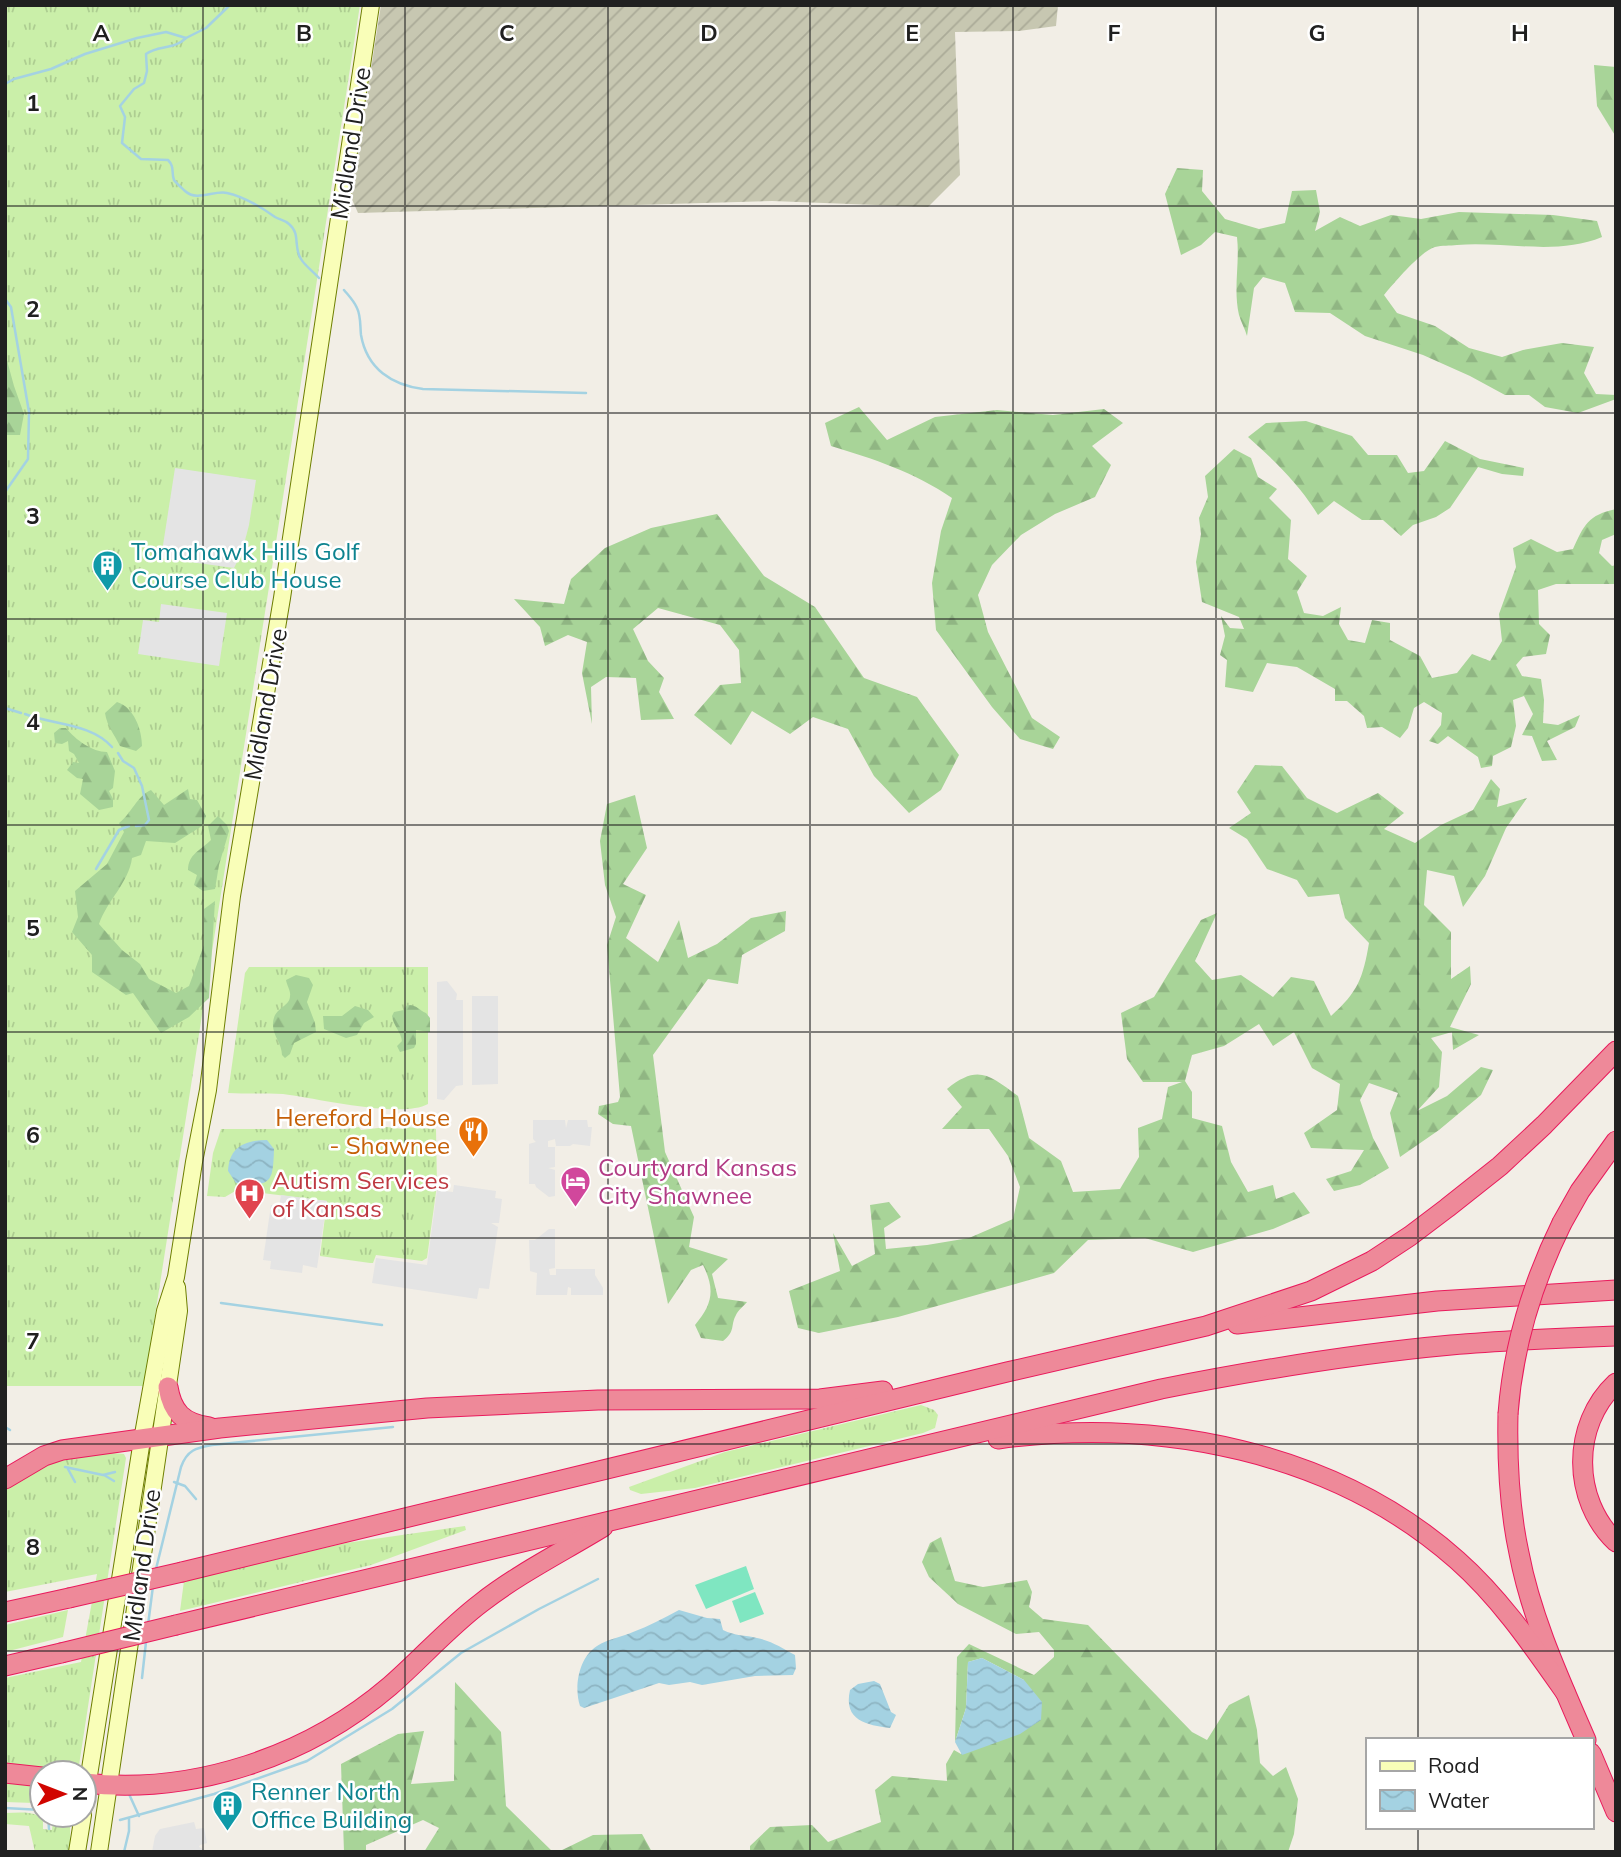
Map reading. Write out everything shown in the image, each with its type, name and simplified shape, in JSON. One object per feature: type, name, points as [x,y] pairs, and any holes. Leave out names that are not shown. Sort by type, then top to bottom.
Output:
[{"type":"highway","points":[[5,1612],[1206,1326],[1311,1291],[1372,1261],[1410,1236],[1500,1166],[1616,1051]]},
{"type":"highway","points":[[1585,1738],[1541,1629],[1519,1555],[1509,1493],[1508,1414],[1513,1363],[1536,1278],[1580,1191],[1616,1142]]},
{"type":"highway","points":[[1206,1326],[1450,1299],[1616,1290]]},
{"type":"highway","points":[[5,1666],[1161,1389],[1277,1367],[1450,1345],[1616,1336]]},
{"type":"highway","points":[[5,1479],[34,1461],[62,1450],[220,1428],[363,1413],[481,1405],[598,1400],[820,1399],[866,1394],[979,1370],[1007,1372]]},
{"type":"highway","points":[[1616,1383],[1600,1401],[1592,1416],[1583,1447],[1582,1462],[1583,1481],[1593,1510],[1601,1525],[1616,1542]]},
{"type":"highway","points":[[167,1387],[174,1408],[184,1420],[195,1425],[220,1428]]},
{"type":"highway","points":[[980,1432],[998,1439],[1035,1434],[1083,1434],[1191,1441],[1271,1458],[1344,1485],[1386,1507],[1435,1541],[1459,1562],[1504,1608],[1565,1692]]},
{"type":"highway","points":[[98,1784],[164,1783],[216,1774],[265,1760],[311,1740],[350,1716],[390,1685],[460,1619],[498,1590],[618,1518]]},
{"type":"highway","points":[[1593,1758],[1616,1812]]},
{"type":"highway","points":[[5,1773],[28,1775]]},
{"type":"main road","name":"Midland Drive","points":[[99,1852],[165,1311],[176,1278],[208,1090],[232,896],[281,607],[371,5]]},
{"type":"main road","name":"Midland Drive","points":[[91,1759],[151,1439],[167,1387],[179,1311],[176,1278]]},
{"type":"main road","points":[[77,1852],[81,1829]]},
{"type":"shaded area","points":[[381,5],[1058,5],[1056,26],[1019,31],[955,32],[960,175],[928,207],[772,201],[358,213],[351,197]]},
{"type":"shaded area","points":[[175,468],[256,480],[249,525],[242,552],[234,568],[161,558]]},
{"type":"shaded area","points":[[161,604],[227,613],[219,666],[138,654],[143,620],[159,622]]},
{"type":"shaded area","points":[[447,981],[457,994],[456,1000],[463,1000],[463,1085],[456,1086],[444,1100],[437,1099],[437,982]]},
{"type":"shaded area","points":[[472,996],[498,996],[498,1084],[472,1085]]},
{"type":"shaded area","points":[[533,1120],[565,1120],[566,1128],[568,1120],[587,1120],[588,1127],[592,1127],[590,1146],[556,1146],[555,1139],[548,1141],[548,1147],[555,1147],[555,1167],[548,1168],[555,1170],[555,1196],[549,1197],[535,1184],[529,1184],[529,1144],[536,1142],[533,1139]]},
{"type":"shaded area","points":[[454,1185],[496,1191],[495,1198],[502,1199],[499,1223],[491,1223],[498,1227],[489,1289],[479,1288],[477,1299],[372,1283],[376,1258],[427,1265],[437,1190],[453,1192]]},
{"type":"shaded area","points":[[281,1195],[327,1201],[317,1268],[303,1265],[302,1273],[270,1269],[271,1261],[263,1260],[271,1205],[279,1206]]},
{"type":"shaded area","points":[[549,1229],[555,1229],[555,1268],[549,1269],[550,1275],[556,1275],[556,1269],[595,1269],[603,1295],[571,1295],[571,1288],[568,1287],[567,1295],[536,1295],[537,1273],[530,1271],[529,1240],[535,1240]]},
{"type":"shaded area","points":[[194,1822],[196,1829],[204,1828],[207,1843],[199,1847],[208,1852],[152,1852],[155,1836],[160,1829]]},
{"type":"green space","points":[[5,5],[360,5],[144,1386],[5,1386]]},
{"type":"green space","points":[[1594,65],[1616,67],[1616,137],[1597,106]]},
{"type":"green space","points":[[1177,168],[1203,170],[1202,191],[1225,219],[1259,229],[1285,223],[1292,191],[1316,190],[1320,212],[1315,231],[1340,217],[1360,226],[1391,215],[1421,219],[1459,212],[1553,215],[1597,221],[1602,237],[1567,246],[1475,244],[1435,247],[1415,261],[1384,295],[1397,313],[1435,326],[1469,348],[1502,357],[1562,343],[1594,347],[1584,373],[1596,394],[1616,395],[1616,399],[1578,413],[1545,407],[1529,395],[1505,395],[1423,355],[1365,336],[1330,313],[1295,312],[1285,283],[1263,277],[1254,288],[1247,336],[1237,305],[1237,237],[1215,232],[1201,245],[1181,255],[1165,194]]},
{"type":"green space","points":[[5,353],[24,414],[20,435],[5,435]]},
{"type":"green space","points":[[859,407],[887,440],[935,417],[997,410],[1053,415],[1104,409],[1123,423],[1092,446],[1111,465],[1095,497],[1055,514],[1021,535],[992,565],[978,595],[988,632],[1032,718],[1060,737],[1053,749],[1020,739],[992,707],[936,630],[932,583],[941,531],[952,498],[878,461],[831,446],[825,423]]},
{"type":"green space","points":[[1306,421],[1352,436],[1368,455],[1397,455],[1408,473],[1424,471],[1445,441],[1480,459],[1524,468],[1523,476],[1502,474],[1478,467],[1450,508],[1436,517],[1413,525],[1401,536],[1383,520],[1362,520],[1334,501],[1318,515],[1286,473],[1248,437],[1266,423]]},
{"type":"green space","points":[[1234,449],[1251,458],[1258,477],[1277,489],[1269,498],[1291,520],[1288,559],[1307,576],[1297,592],[1304,613],[1323,616],[1341,607],[1339,624],[1348,640],[1365,643],[1372,620],[1390,623],[1390,640],[1420,656],[1432,678],[1457,673],[1472,654],[1490,661],[1502,641],[1499,614],[1516,567],[1513,548],[1531,539],[1557,552],[1573,549],[1588,522],[1599,514],[1616,509],[1616,534],[1602,540],[1599,553],[1612,566],[1616,565],[1616,584],[1556,584],[1538,590],[1539,624],[1550,635],[1546,654],[1523,657],[1516,665],[1522,676],[1541,679],[1543,723],[1558,725],[1580,715],[1575,727],[1547,741],[1557,760],[1542,761],[1532,736],[1522,735],[1533,714],[1524,696],[1513,700],[1516,726],[1511,747],[1493,756],[1492,766],[1481,768],[1478,757],[1448,736],[1438,744],[1429,741],[1441,725],[1442,713],[1424,702],[1414,708],[1408,728],[1400,738],[1382,727],[1367,728],[1364,716],[1347,701],[1335,701],[1335,689],[1297,667],[1267,663],[1253,692],[1225,687],[1227,660],[1220,655],[1225,636],[1221,616],[1230,628],[1244,629],[1239,617],[1202,602],[1196,562],[1201,534],[1199,518],[1208,497],[1205,476]]},
{"type":"green space","points":[[717,514],[764,576],[815,607],[864,678],[917,697],[959,755],[941,790],[909,813],[874,776],[848,729],[813,717],[790,734],[752,711],[731,745],[694,715],[720,685],[741,683],[739,650],[720,625],[658,608],[633,629],[648,661],[664,678],[659,692],[674,719],[641,720],[636,678],[606,677],[591,687],[592,724],[582,673],[587,642],[568,635],[545,646],[540,627],[514,599],[564,604],[571,579],[605,548],[651,528]]},
{"type":"green space","points":[[117,702],[128,709],[139,726],[142,746],[136,751],[120,746],[107,722],[105,713]]},
{"type":"green space","points":[[60,728],[66,728],[90,748],[107,752],[115,771],[113,788],[109,791],[113,807],[99,810],[80,794],[83,779],[67,770],[73,762],[79,763],[69,751],[68,741],[55,743],[54,733]]},
{"type":"green space","points":[[1255,765],[1282,766],[1307,798],[1337,813],[1378,793],[1404,813],[1384,829],[1415,843],[1441,825],[1473,810],[1491,779],[1500,789],[1497,807],[1527,798],[1506,828],[1485,876],[1463,907],[1454,876],[1427,870],[1424,905],[1451,932],[1451,979],[1470,966],[1471,984],[1450,1027],[1479,1035],[1453,1050],[1452,1032],[1431,1038],[1442,1052],[1439,1087],[1417,1111],[1447,1096],[1481,1067],[1493,1070],[1481,1095],[1439,1130],[1400,1157],[1390,1113],[1398,1093],[1369,1083],[1360,1100],[1373,1138],[1389,1168],[1360,1185],[1334,1191],[1326,1179],[1351,1171],[1364,1150],[1311,1148],[1304,1133],[1337,1110],[1340,1084],[1312,1068],[1294,1032],[1273,1046],[1259,1024],[1224,1046],[1192,1055],[1185,1081],[1192,1092],[1192,1118],[1222,1126],[1231,1162],[1248,1192],[1273,1185],[1276,1199],[1294,1192],[1310,1213],[1273,1229],[1193,1252],[1145,1238],[1088,1240],[1054,1273],[898,1317],[819,1333],[798,1328],[789,1291],[840,1271],[833,1233],[852,1266],[875,1254],[870,1205],[889,1202],[901,1217],[884,1228],[886,1249],[969,1238],[1013,1219],[1020,1187],[1008,1156],[989,1129],[942,1129],[962,1107],[947,1089],[967,1077],[983,1075],[1018,1096],[1029,1138],[1061,1161],[1073,1192],[1120,1189],[1139,1157],[1138,1128],[1162,1119],[1168,1087],[1182,1082],[1143,1082],[1127,1059],[1121,1013],[1154,997],[1201,920],[1217,913],[1195,961],[1212,980],[1241,975],[1273,997],[1291,977],[1314,981],[1331,1016],[1353,992],[1364,966],[1369,943],[1345,918],[1339,894],[1308,897],[1297,880],[1267,869],[1247,839],[1229,828],[1251,813],[1237,792]]},
{"type":"green space","points":[[188,789],[190,799],[197,800],[206,816],[202,826],[175,843],[146,841],[141,855],[132,858],[127,875],[99,924],[122,950],[140,964],[149,979],[176,993],[189,986],[204,945],[204,909],[215,901],[209,998],[189,1017],[161,1033],[133,993],[126,995],[92,972],[92,955],[72,932],[78,917],[75,891],[107,864],[124,832],[119,823],[142,796],[151,790],[164,805]]},
{"type":"green space","points":[[635,795],[647,848],[623,884],[646,895],[626,938],[658,962],[679,920],[688,958],[717,944],[751,918],[786,911],[785,931],[742,955],[738,984],[708,979],[653,1055],[665,1152],[694,1217],[689,1247],[728,1259],[712,1274],[718,1298],[747,1302],[737,1313],[731,1331],[723,1341],[701,1338],[695,1325],[706,1310],[710,1296],[709,1282],[703,1265],[691,1270],[668,1304],[631,1126],[613,1124],[598,1114],[599,1106],[618,1102],[620,1097],[607,945],[616,917],[605,885],[600,841],[607,804]]},
{"type":"green space","points":[[218,816],[229,831],[215,889],[203,891],[194,885],[197,875],[188,870],[190,860],[211,840],[208,826]]},
{"type":"green space","points":[[249,967],[428,967],[428,1104],[415,1108],[379,1108],[283,1094],[228,1093],[245,973]]},
{"type":"green space","points":[[296,975],[309,978],[313,985],[307,1002],[316,1032],[294,1043],[290,1054],[285,1058],[273,1023],[276,1014],[289,1000],[290,992],[286,980]]},
{"type":"green space","points":[[407,1005],[415,1006],[426,1013],[430,1018],[430,1032],[416,1030],[414,1048],[400,1052],[397,1046],[402,1041],[392,1016],[394,1012],[404,1010]]},
{"type":"green space","points":[[355,1006],[368,1010],[374,1017],[364,1023],[357,1035],[346,1038],[324,1029],[323,1016],[342,1016]]},
{"type":"green space","points":[[359,1127],[361,1130],[387,1127],[436,1129],[437,1185],[427,1258],[422,1261],[376,1255],[373,1263],[370,1263],[320,1256],[327,1201],[237,1190],[225,1197],[207,1196],[213,1153],[221,1129]]},
{"type":"green space","points":[[921,1405],[934,1410],[938,1415],[935,1428],[923,1433],[695,1488],[641,1494],[629,1487],[725,1452]]},
{"type":"green space","points":[[92,1454],[124,1454],[126,1458],[80,1759],[28,1759],[28,1766],[5,1763],[5,1678],[81,1662],[97,1574],[5,1592],[5,1487],[46,1462]]},
{"type":"green space","points":[[465,1526],[466,1530],[371,1565],[180,1611],[184,1581],[346,1543]]},
{"type":"green space","points":[[941,1537],[955,1581],[983,1587],[1027,1580],[1032,1592],[1029,1607],[1043,1619],[1088,1625],[1192,1732],[1207,1740],[1229,1705],[1249,1695],[1257,1730],[1260,1763],[1273,1776],[1286,1767],[1298,1799],[1294,1834],[1288,1852],[750,1852],[750,1846],[770,1827],[812,1825],[828,1842],[881,1822],[875,1790],[892,1776],[947,1781],[946,1764],[954,1750],[961,1754],[1024,1680],[982,1658],[968,1662],[966,1708],[955,1742],[957,1657],[969,1644],[1034,1675],[1054,1657],[1054,1650],[1039,1632],[1016,1634],[958,1604],[929,1577],[922,1562],[930,1543]]},
{"type":"green space","points":[[746,1566],[754,1589],[706,1609],[695,1585]]},
{"type":"green space","points":[[755,1592],[764,1614],[740,1623],[732,1601]]},
{"type":"green space","points":[[68,1610],[63,1637],[5,1652],[5,1625]]},
{"type":"green space","points":[[455,1682],[501,1732],[506,1806],[553,1852],[424,1852],[439,1828],[423,1820],[366,1845],[366,1852],[344,1852],[341,1764],[398,1734],[424,1731],[411,1784],[454,1781]]},
{"type":"green space","points":[[5,1782],[28,1785],[28,1803],[5,1802]]},
{"type":"green space","points":[[5,1813],[28,1813],[28,1826],[5,1824]]},
{"type":"green space","points":[[30,1829],[70,1829],[69,1852],[35,1852]]},
{"type":"green space","points":[[642,1834],[652,1852],[558,1852],[593,1835]]},
{"type":"water","points":[[267,1140],[274,1149],[271,1176],[263,1183],[236,1183],[228,1171],[231,1156],[245,1143]]},
{"type":"water","points":[[679,1610],[720,1619],[723,1630],[767,1641],[795,1655],[796,1668],[793,1675],[755,1676],[702,1685],[690,1682],[669,1685],[659,1683],[584,1708],[580,1706],[577,1691],[579,1674],[591,1651],[601,1644]]},
{"type":"water","points":[[982,1658],[1024,1680],[1042,1702],[1041,1720],[1020,1734],[962,1755],[955,1742],[966,1708],[968,1662]]},
{"type":"water","points":[[874,1681],[880,1684],[891,1712],[896,1715],[890,1728],[865,1723],[850,1709],[850,1690],[858,1684]]},
{"type":"waterway","points":[[5,84],[137,38],[166,32],[186,38],[206,28],[230,5]]},
{"type":"waterway","points":[[186,38],[146,54],[147,71],[144,83],[134,89],[120,106],[125,117],[122,143],[141,159],[168,160],[174,180],[190,194],[234,195],[287,223],[295,232],[301,259],[319,278]]},
{"type":"waterway","points":[[344,290],[358,311],[361,335],[369,357],[383,373],[401,384],[423,389],[586,393]]},
{"type":"waterway","points":[[5,299],[11,307],[29,412],[28,459],[5,492]]},
{"type":"waterway","points":[[5,708],[21,713]]},
{"type":"waterway","points":[[25,714],[83,729],[112,747]]},
{"type":"waterway","points":[[118,753],[123,761],[134,768],[142,786],[149,820],[145,825],[136,826]]},
{"type":"waterway","points":[[96,869],[119,830],[129,826]]},
{"type":"waterway","points":[[221,1303],[382,1325]]},
{"type":"waterway","points":[[5,1427],[10,1430]]},
{"type":"waterway","points":[[156,1569],[181,1467],[193,1451],[212,1445],[393,1427]]},
{"type":"waterway","points":[[65,1467],[103,1475],[115,1472]]},
{"type":"waterway","points":[[68,1469],[75,1482]]},
{"type":"waterway","points":[[104,1475],[114,1481]]},
{"type":"waterway","points":[[174,1482],[185,1486],[196,1499]]},
{"type":"waterway","points":[[120,1820],[214,1794],[307,1761],[392,1709],[461,1653],[598,1579]]},
{"type":"waterway","points":[[148,1625],[153,1586]]},
{"type":"waterway","points":[[142,1678],[146,1642]]},
{"type":"waterway","points":[[129,1794],[139,1816]]},
{"type":"waterway","points":[[5,1808],[28,1809]]},
{"type":"waterway","points":[[124,1852],[129,1819]]},
{"type":"place","name":"Tomahawk Hills Golf Course Club House","points":[[108,592]]},
{"type":"place","name":"Hereford House - Shawnee","points":[[473,1158]]},
{"type":"place","name":"Courtyard Kansas City Shawnee","points":[[575,1208]]},
{"type":"place","name":"Autism Services of Kansas","points":[[249,1221]]},
{"type":"place","name":"Renner North Office Building","points":[[228,1832]]}]
